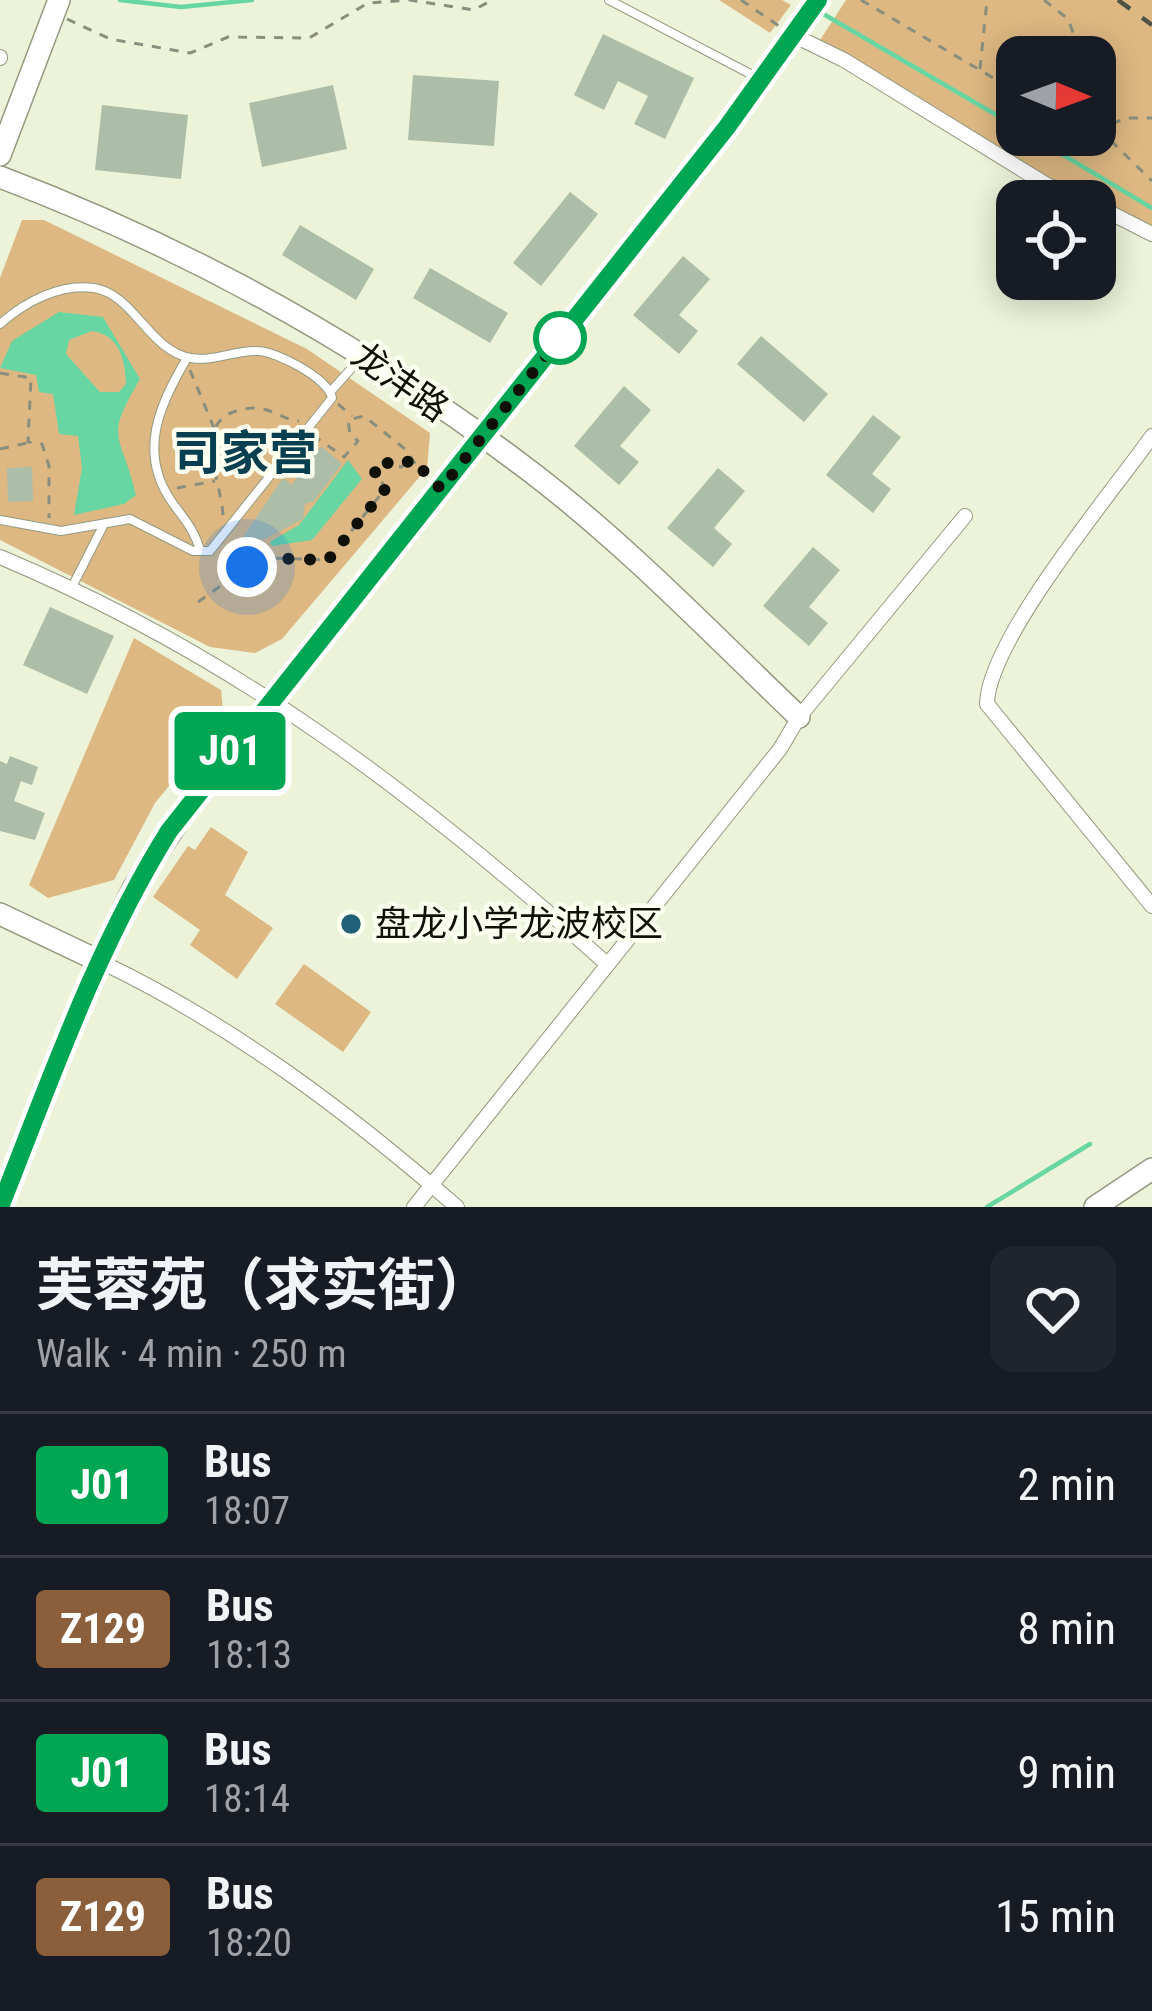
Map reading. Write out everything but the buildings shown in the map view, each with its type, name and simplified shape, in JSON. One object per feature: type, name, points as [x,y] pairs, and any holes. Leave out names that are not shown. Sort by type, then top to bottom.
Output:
[{"type":"street","points":[[0,1206],[99,962],[134,887],[169,831],[481,439],[818,0]]},
{"type":"street","points":[[0,155],[56,7]]},
{"type":"street","points":[[797,30],[1039,180]]},
{"type":"street","name":"龙沣路","points":[[0,177],[126,227],[363,355],[589,520],[799,717]]},
{"type":"street","points":[[1116,215],[1152,234]]},
{"type":"street","points":[[1152,436],[1004,645],[987,684],[987,704],[995,717],[1152,906]]},
{"type":"street","points":[[414,1207],[799,717],[965,516]]},
{"type":"street","points":[[0,557],[72,587],[272,698],[400,787],[607,964]]},
{"type":"street","points":[[1140,892],[1152,880]]},
{"type":"street","points":[[0,914],[177,998],[226,1030],[457,1207]]},
{"type":"street","points":[[1095,1207],[1152,1169]]},
{"type":"lane","points":[[609,0],[761,80]]},
{"type":"lane","points":[[0,324],[52,293],[95,288],[112,295],[142,327],[187,358],[267,352],[332,394]]},
{"type":"lane","points":[[0,520],[49,529],[130,519],[209,551],[363,355]]},
{"type":"lane","points":[[187,358],[163,398],[153,451],[164,490],[196,536],[200,551]]},
{"type":"lane","points":[[72,587],[104,524]]},
{"type":"path","points":[[56,7],[110,39],[190,53],[228,37],[309,38],[368,3],[410,0],[465,10],[492,0]]},
{"type":"path","points":[[741,0],[797,30]]},
{"type":"path","points":[[861,0],[996,80]]},
{"type":"path","points":[[980,70],[987,0]]},
{"type":"path","points":[[1044,0],[1068,19],[1074,36]]},
{"type":"path","points":[[1116,122],[1152,118]]},
{"type":"path","points":[[1116,149],[1152,181]]},
{"type":"path","points":[[187,358],[214,429],[211,459],[224,533]]},
{"type":"path","points":[[0,373],[31,378],[28,442],[22,448],[0,449]]},
{"type":"path","points":[[332,394],[352,416],[364,416],[441,489]]},
{"type":"path","points":[[214,429],[229,416],[253,408],[310,426],[344,457],[358,441],[346,427],[352,416]]},
{"type":"path","points":[[28,442],[42,444],[49,466],[49,529]]},
{"type":"path","points":[[198,602],[247,567],[269,558],[328,560],[386,488],[375,472],[378,461],[401,466],[412,459]]},
{"type":"path","points":[[164,490],[217,481]]},
{"type":"shaded area","points":[[719,0],[782,0],[791,5],[770,33]]},
{"type":"shaded area","points":[[846,0],[1152,0],[1152,228],[1116,211],[1116,180],[1050,180],[1011,156],[1116,156],[1116,36],[996,36],[996,147],[820,40]]},
{"type":"shaded area","points":[[22,220],[44,220],[307,349],[430,433],[427,468],[282,639],[255,653],[210,647],[0,540],[0,278]]},
{"type":"shaded area","points":[[59,312],[103,317],[140,379],[119,427],[136,495],[124,504],[74,515],[82,468],[78,436],[59,434],[53,394],[39,392],[36,375],[0,368],[12,341]],"holes":[[[92,331],[115,343],[122,358],[126,384],[119,392],[100,392],[66,354],[69,340]]]},
{"type":"shaded area","points":[[348,460],[362,479],[312,540],[272,546],[270,542],[299,525]]},
{"type":"shaded area","points":[[134,638],[221,690],[224,719],[155,803],[114,880],[48,898],[29,885]]},
{"type":"shaded area","points":[[211,827],[248,852],[225,895],[273,928],[237,979],[190,945],[200,930],[153,897],[188,846],[195,850]]},
{"type":"shaded area","points":[[304,964],[371,1012],[343,1052],[275,1004]]},
{"type":"waterway","points":[[120,0],[181,7],[252,0]]},
{"type":"waterway","points":[[820,12],[996,115]]},
{"type":"waterway","points":[[1065,156],[1152,208]]},
{"type":"waterway","points":[[987,1207],[1090,1144]]},
{"type":"railway","points":[[1118,0],[1152,25]]},
{"type":"bus line","name":"J01","points":[[0,1207],[99,962],[134,887],[169,831],[727,127],[818,0]]},
{"type":"place","name":"盘龙小学龙波校区","points":[[351,924]]},
{"type":"district","name":"司家营","points":[[245,453]]},
{"type":"route","points":[[247,567],[269,558],[328,560],[386,488],[375,472],[378,461],[401,466],[412,459],[441,489],[560,338]]}]
